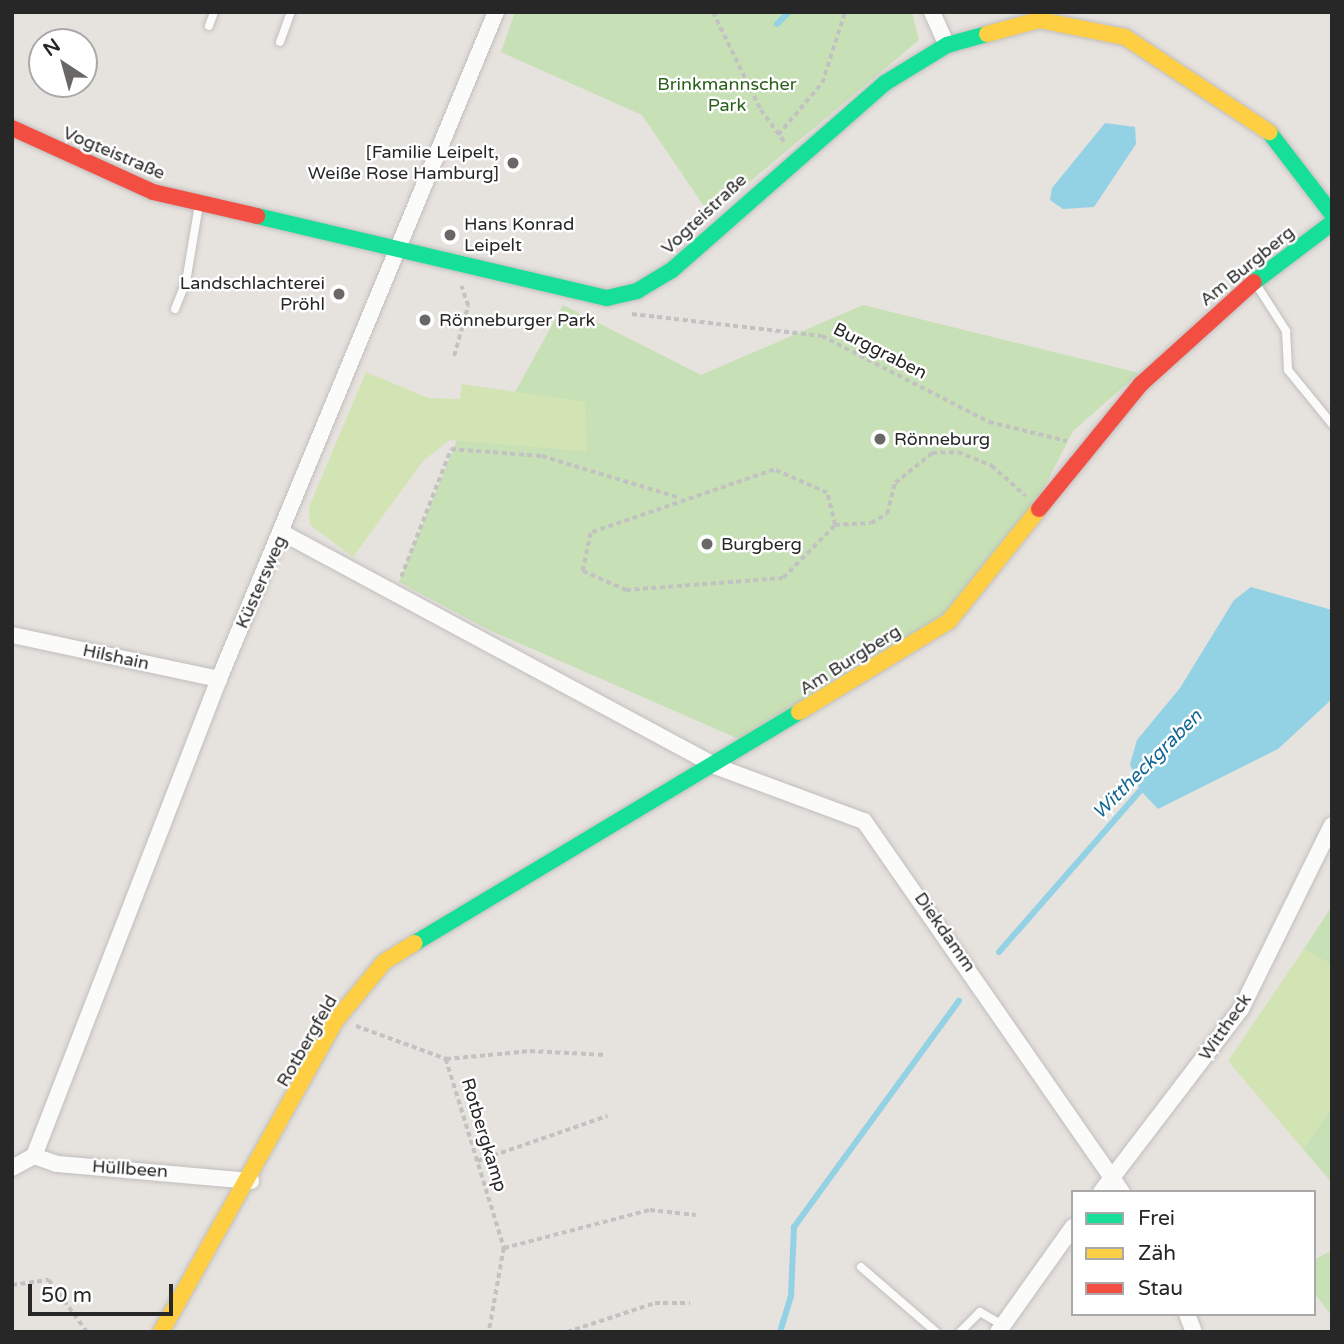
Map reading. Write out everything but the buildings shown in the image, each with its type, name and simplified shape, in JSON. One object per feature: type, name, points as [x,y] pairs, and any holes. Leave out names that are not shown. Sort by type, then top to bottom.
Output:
[{"type":"street","name":"Küstersweg","points":[[34,1156],[219,679],[401,253],[496,12]]},
{"type":"street","points":[[932,12],[947,45]]},
{"type":"street","name":"Vogteistraße","points":[[12,128],[128,183],[199,204],[563,292],[624,296],[673,270],[796,155],[886,83],[947,45],[1040,20],[1125,37],[1261,124],[1332,214]]},
{"type":"street","name":"Am Burgberg","points":[[715,766],[949,621],[1086,447],[1140,384],[1255,281],[1332,223]]},
{"type":"street","points":[[283,533],[715,766]]},
{"type":"street","name":"Hilshain","points":[[12,635],[219,679]]},
{"type":"street","name":"Rotbergfeld","points":[[161,1332],[251,1181],[337,1019],[384,962],[715,766]]},
{"type":"street","name":"Diekdamm","points":[[715,766],[864,821],[1121,1190]]},
{"type":"street","name":"Wittheck","points":[[1102,1190],[1241,1009],[1332,825]]},
{"type":"street","points":[[12,1168],[34,1156]]},
{"type":"street","name":"Hüllbeen","points":[[34,1156],[57,1164],[251,1181]]},
{"type":"street","points":[[1000,1328],[1071,1230]]},
{"type":"lane","points":[[209,26],[214,12]]},
{"type":"lane","points":[[280,42],[291,12]]},
{"type":"lane","points":[[175,309],[186,282],[199,204]]},
{"type":"lane","points":[[1255,281],[1286,331],[1288,370],[1332,424]]},
{"type":"lane","points":[[861,1267],[936,1332]]},
{"type":"lane","points":[[960,1332],[980,1312],[1000,1328]]},
{"type":"path","points":[[713,12],[778,135],[796,155]]},
{"type":"path","points":[[778,135],[821,83],[845,12]]},
{"type":"path","points":[[453,282],[468,298],[454,356]]},
{"type":"path","name":"Burggraben","points":[[624,296],[633,316],[822,336],[989,422],[1086,447]]},
{"type":"path","points":[[394,595],[451,449],[542,456],[682,498]]},
{"type":"path","points":[[835,525],[827,493],[774,470],[682,498],[591,534],[583,571],[626,590],[783,578],[835,525],[871,523],[887,514],[895,483],[932,453],[958,452],[992,466],[1017,483],[1038,511]]},
{"type":"path","name":"Rotbergkamp","points":[[337,1019],[446,1059],[504,1248],[489,1332]]},
{"type":"path","points":[[446,1059],[530,1051],[607,1055]]},
{"type":"path","points":[[477,1161],[607,1116]]},
{"type":"path","points":[[504,1248],[650,1210],[696,1215]]},
{"type":"path","points":[[12,1285],[48,1280],[87,1332]]},
{"type":"path","points":[[568,1332],[655,1303],[690,1303]]},
{"type":"green space","name":"Brinkmannscher Park","points":[[515,12],[912,12],[919,40],[710,215],[642,115],[501,52]]},
{"type":"green space","points":[[563,305],[701,375],[863,305],[1139,373],[1073,431],[1032,511],[951,610],[739,739],[489,630],[399,582],[457,440],[586,451],[584,403],[513,396]]},
{"type":"green space","points":[[366,372],[428,398],[460,399],[462,384],[585,402],[586,451],[450,440],[423,461],[353,557],[310,525],[309,507]]},
{"type":"green space","points":[[1332,906],[1332,965],[1304,949]]},
{"type":"green space","points":[[1304,949],[1332,965],[1332,1106],[1303,1149],[1228,1061]]},
{"type":"green space","points":[[1332,1106],[1332,1183],[1303,1149]]},
{"type":"green space","points":[[1332,1250],[1332,1316],[1316,1296],[1316,1259]]},
{"type":"water","points":[[1105,123],[1135,127],[1136,144],[1094,207],[1063,209],[1050,200],[1052,188]]},
{"type":"water","points":[[1251,587],[1332,610],[1332,699],[1278,749],[1158,809],[1140,790],[1130,764],[1137,740],[1180,688],[1234,600]]},
{"type":"waterway","points":[[777,24],[789,12]]},
{"type":"waterway","name":"Wittheckgraben","points":[[999,952],[1145,785]]},
{"type":"waterway","name":"Wittheckgraben","points":[[780,1332],[791,1296],[794,1227],[959,1001]]},
{"type":"traffic: fast","points":[[257,216],[607,298],[637,291],[672,270],[885,83],[947,45],[987,34]]},
{"type":"traffic: fast","points":[[1269,132],[1332,214]]},
{"type":"traffic: fast","points":[[1254,282],[1332,223]]},
{"type":"traffic: fast","points":[[415,943],[799,712]]},
{"type":"traffic: slow","points":[[987,34],[1039,20],[1125,37],[1269,132]]},
{"type":"traffic: slow","points":[[799,712],[949,621],[1039,509]]},
{"type":"traffic: slow","points":[[161,1332],[337,1019],[384,962],[415,943]]},
{"type":"traffic: jam","points":[[12,128],[153,192],[257,216]]},
{"type":"traffic: jam","points":[[1039,509],[1141,384],[1254,282]]},
{"type":"place","name":"[Familie Leipelt, Weiße Rose Hamburg]","points":[[513,163]]},
{"type":"place","name":"Hans Konrad Leipelt","points":[[450,235]]},
{"type":"place","name":"Landschlachterei Pröhl","points":[[339,294]]},
{"type":"place","name":"Rönneburger Park","points":[[425,320]]},
{"type":"place","name":"Rönneburg","points":[[880,439]]},
{"type":"place","name":"Burgberg","points":[[707,544]]}]
